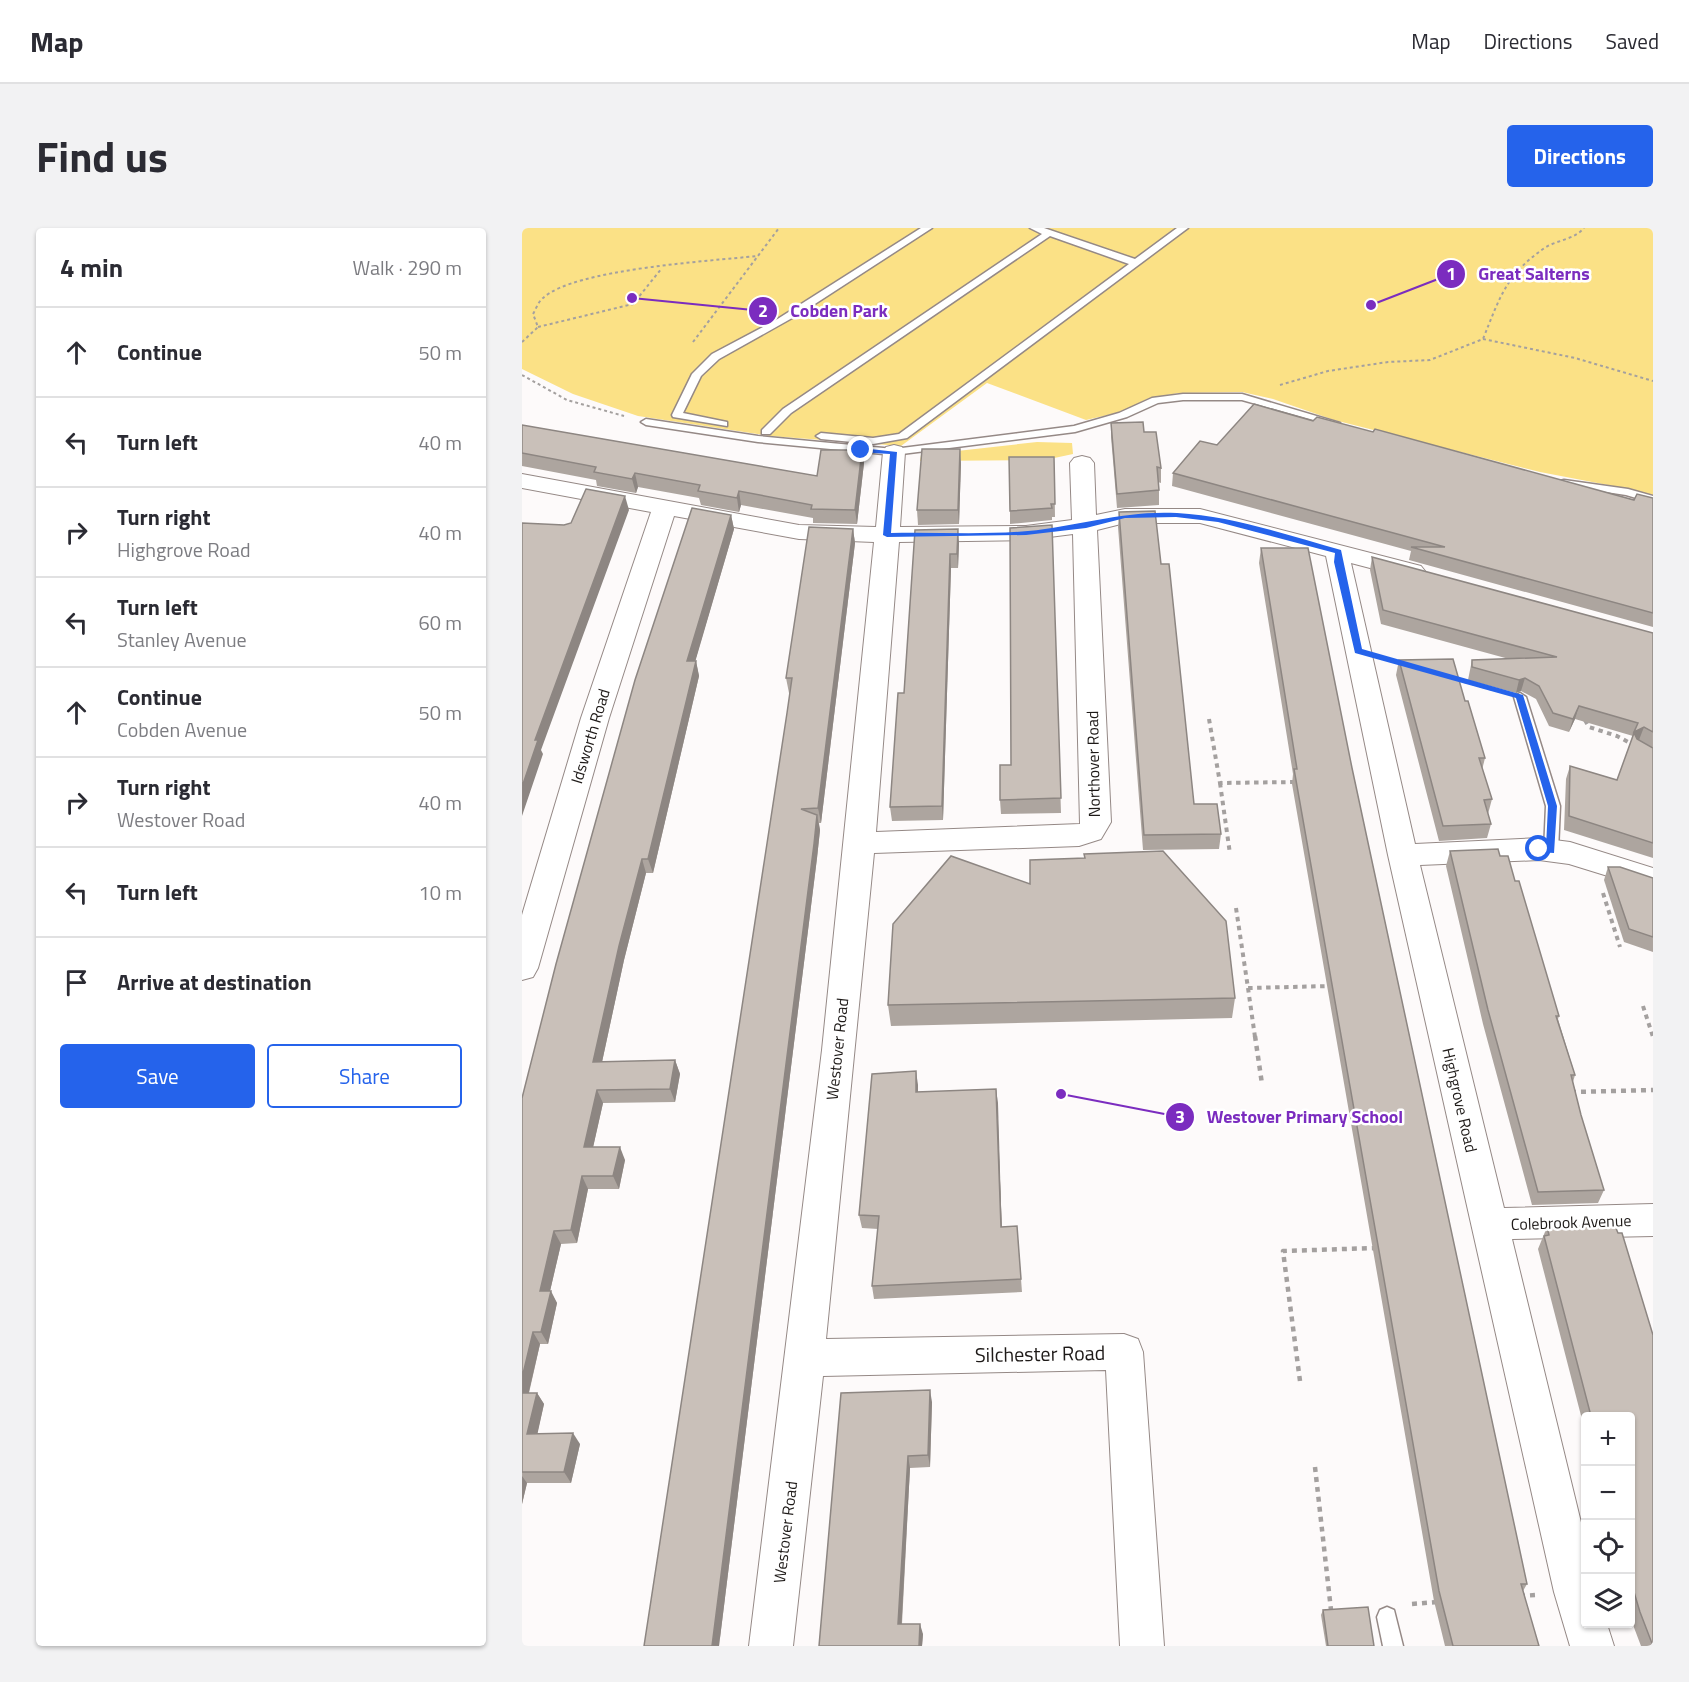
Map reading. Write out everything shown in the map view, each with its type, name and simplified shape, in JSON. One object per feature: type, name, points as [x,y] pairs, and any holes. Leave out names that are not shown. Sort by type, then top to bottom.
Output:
[{"type":"street","name":"Westover Road","points":[[771,1646],[806,1358],[858,843],[894,452]]},
{"type":"street","name":"Northover Road","points":[[858,843],[1079,835],[1091,832],[1096,822],[1082,463]]},
{"type":"street","points":[[522,480],[799,532],[887,535],[1026,533],[1086,525],[1125,516],[1200,516],[1430,576]]},
{"type":"street","name":"Idsworth Road","points":[[522,968],[595,718],[664,507]]},
{"type":"street","name":"Highgrove Road","points":[[1339,551],[1338,562],[1489,1224],[1576,1592],[1592,1646]]},
{"type":"street","points":[[1404,855],[1539,849],[1570,853],[1653,879]]},
{"type":"street","name":"Colebrook Avenue","points":[[1489,1224],[1653,1220]]},
{"type":"street","name":"Silchester Road","points":[[806,1358],[1124,1352],[1142,1646]]},
{"type":"lane","points":[[927,228],[832,291],[760,333],[731,347],[706,364],[689,386],[677,415],[766,432],[891,441],[903,436],[1183,228]]},
{"type":"lane","points":[[1035,228],[1136,263]]},
{"type":"lane","points":[[766,432],[787,411],[1049,233]]},
{"type":"lane","points":[[646,422],[758,439],[894,452],[1075,429],[1103,422],[1156,400],[1183,396],[1242,397],[1343,425]]},
{"type":"lane","points":[[1555,480],[1628,492],[1653,500]]},
{"type":"lane","points":[[1520,697],[1553,806],[1551,851]]},
{"type":"lane","points":[[1393,1646],[1394,1611]]},
{"type":"path","points":[[690,347],[779,228]]},
{"type":"path","points":[[1483,339],[1505,286],[1521,267],[1548,246],[1580,233],[1584,228]]},
{"type":"path","points":[[538,327],[534,314],[543,298],[561,287],[636,270],[758,256]]},
{"type":"path","points":[[522,342],[538,327],[633,304],[663,267]]},
{"type":"path","points":[[1242,397],[1328,370],[1388,362],[1430,360],[1483,339],[1575,358],[1653,381]]},
{"type":"path","points":[[522,375],[567,400],[646,422]]},
{"type":"path","points":[[1453,677],[1520,697]]},
{"type":"path","points":[[1582,715],[1589,727],[1617,736],[1638,747]]},
{"type":"path","points":[[1209,719],[1230,854]]},
{"type":"path","points":[[1220,783],[1303,782]]},
{"type":"path","points":[[1593,861],[1620,947]]},
{"type":"path","points":[[1236,908],[1262,1084]]},
{"type":"path","points":[[1248,988],[1341,986]]},
{"type":"path","points":[[1643,1006],[1653,1037]]},
{"type":"path","points":[[1562,1093],[1653,1090]]},
{"type":"path","points":[[1300,1381],[1283,1251],[1389,1248]]},
{"type":"path","points":[[1314,1467],[1331,1610],[1342,1610]]},
{"type":"path","points":[[1517,1596],[1576,1592]]},
{"type":"path","points":[[1394,1611],[1447,1602]]},
{"type":"shaded area","points":[[522,228],[1653,228],[1653,496],[1540,472],[1334,420],[1273,399],[1242,392],[1179,393],[1149,398],[1121,412],[1086,420],[987,383],[901,446],[770,436],[638,416],[573,394],[522,369]]},
{"type":"shaded area","points":[[1037,442],[1072,443],[1073,454],[1045,460],[920,461],[921,455]]},
{"type":"building","points":[[1254,404],[1313,421],[1317,417],[1373,432],[1375,429],[1634,500],[1637,494],[1653,498],[1653,613],[1411,547],[1445,547],[1173,473],[1200,441],[1217,445]]},
{"type":"building","points":[[1143,422],[1144,432],[1156,432],[1161,468],[1157,467],[1159,490],[1117,494],[1111,423]]},
{"type":"building","points":[[522,425],[817,476],[821,450],[862,450],[855,510],[811,509],[812,505],[739,491],[737,498],[698,491],[700,485],[635,473],[632,479],[594,472],[596,467],[522,453]]},
{"type":"building","points":[[922,449],[960,449],[958,510],[917,510]]},
{"type":"building","points":[[1009,457],[1054,457],[1055,504],[1051,504],[1052,508],[1010,511]]},
{"type":"building","points":[[586,489],[625,496],[535,740],[538,740],[522,787],[522,523],[564,525],[571,523]]},
{"type":"building","points":[[692,508],[731,515],[687,661],[696,661],[648,859],[642,859],[619,946],[593,1062],[675,1060],[670,1089],[597,1090],[584,1147],[620,1147],[613,1176],[582,1176],[571,1230],[554,1231],[540,1291],[551,1291],[541,1332],[533,1332],[522,1378],[522,1098],[556,964],[635,680]]},
{"type":"building","points":[[1155,511],[1161,564],[1169,564],[1194,804],[1217,804],[1221,834],[1144,835],[1119,512]]},
{"type":"building","points":[[1052,525],[1061,798],[1000,800],[1000,765],[1011,765],[1010,528]]},
{"type":"building","points":[[809,527],[853,529],[818,808],[801,809],[817,815],[814,844],[712,1646],[644,1646],[787,713],[792,678],[786,678]]},
{"type":"building","points":[[958,529],[957,554],[950,554],[942,806],[890,807],[898,693],[904,693],[915,530]]},
{"type":"building","points":[[1261,548],[1308,548],[1352,768],[1527,1584],[1521,1584],[1539,1646],[1453,1646],[1439,1591],[1294,769],[1297,769]]},
{"type":"building","points":[[1372,557],[1653,633],[1653,732],[1644,727],[1634,732],[1638,723],[1579,706],[1573,719],[1553,713],[1539,686],[1525,678],[1519,680],[1472,667],[1472,660],[1557,657],[1383,610]]},
{"type":"building","points":[[1453,659],[1485,758],[1479,758],[1492,799],[1484,800],[1491,824],[1443,826],[1399,660]]},
{"type":"building","points":[[1634,733],[1637,739],[1653,748],[1653,843],[1569,816],[1570,766],[1617,780]]},
{"type":"building","points":[[1498,849],[1500,856],[1508,856],[1515,881],[1519,881],[1559,1016],[1556,1016],[1575,1075],[1571,1075],[1581,1115],[1604,1190],[1538,1192],[1488,1010],[1450,851]]},
{"type":"building","points":[[1163,851],[1226,921],[1235,998],[888,1005],[893,924],[951,856],[1030,884],[1030,860],[1085,858],[1084,854]]},
{"type":"building","points":[[1608,867],[1620,867],[1653,878],[1653,937],[1629,929]]},
{"type":"building","points":[[916,1071],[916,1092],[996,1089],[1001,1227],[1017,1226],[1021,1279],[872,1286],[879,1216],[859,1215],[872,1074]]},
{"type":"building","points":[[1615,1226],[1618,1233],[1622,1233],[1653,1335],[1653,1646],[1635,1596],[1635,1412],[1590,1412],[1544,1236],[1549,1235],[1547,1227]]},
{"type":"building","points":[[930,1390],[928,1455],[908,1456],[898,1624],[920,1624],[919,1646],[819,1646],[841,1393]]},
{"type":"building","points":[[522,1393],[537,1393],[527,1434],[573,1433],[564,1472],[522,1472]]},
{"type":"building","points":[[1368,1607],[1374,1646],[1328,1646],[1323,1610]]},
{"type":"place","name":"Cobden Park","points":[[632,298]]},
{"type":"place","name":"Great Salterns","points":[[1371,305]]},
{"type":"place","name":"Westover Primary School","points":[[1061,1094]]},
{"type":"route","points":[[861,450],[894,452],[887,535],[1026,533],[1086,525],[1125,516],[1176,515],[1218,519],[1339,551],[1338,562],[1358,651],[1520,697],[1553,806],[1551,851],[1539,849]]}]
